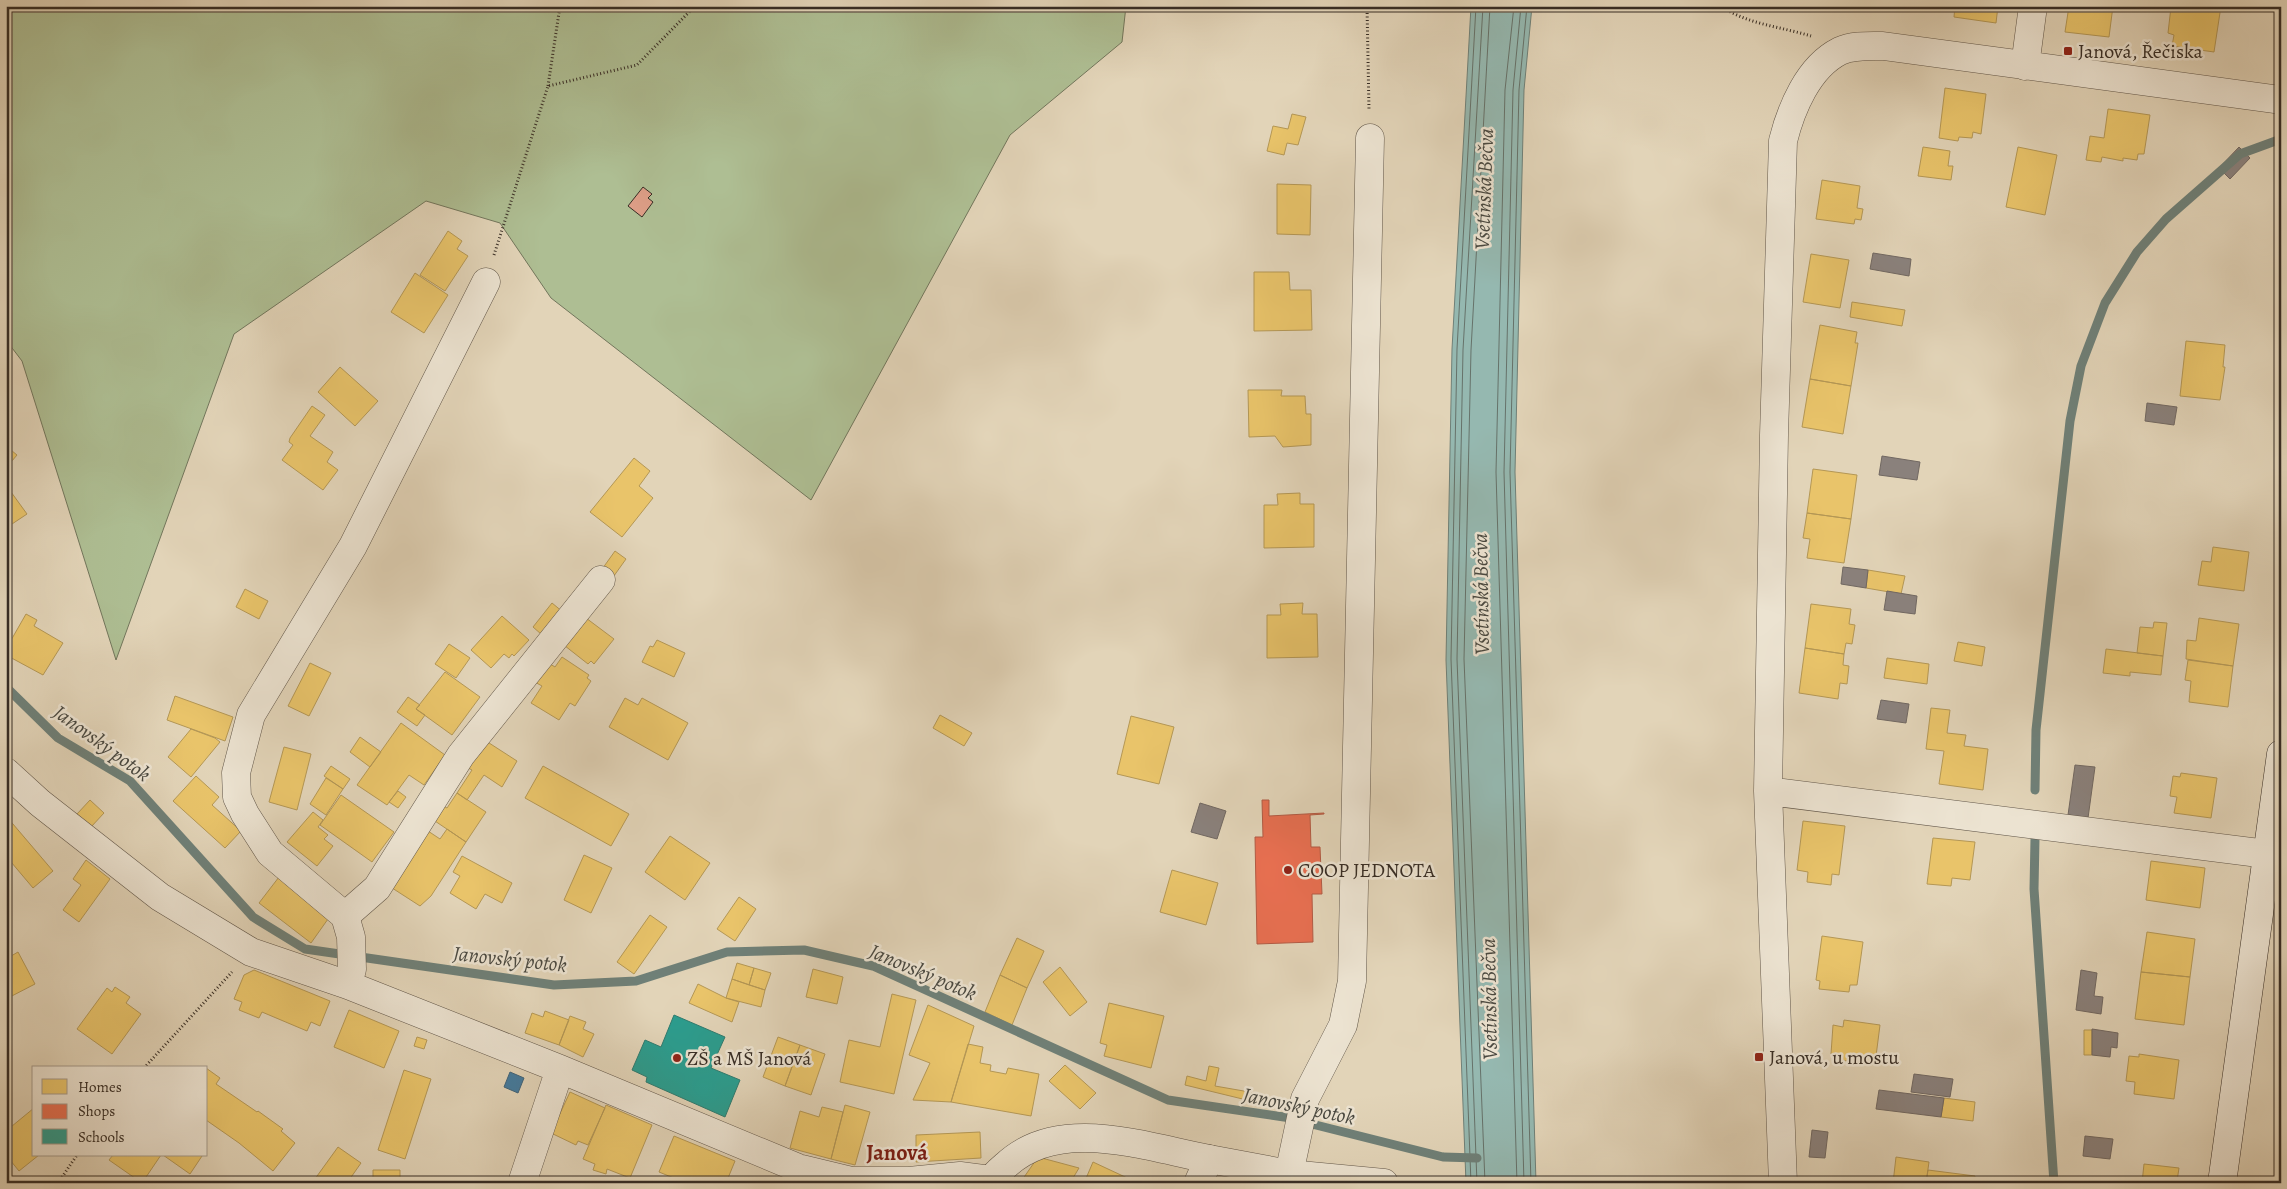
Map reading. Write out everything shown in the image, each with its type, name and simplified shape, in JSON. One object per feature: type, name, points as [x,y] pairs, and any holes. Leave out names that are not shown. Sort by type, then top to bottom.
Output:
[{"type":"street","points":[[2025,66],[2033,6]]},
{"type":"street","points":[[1783,1183],[1768,791],[1774,435],[1783,141],[1789,117],[1809,80],[1822,65],[1840,51],[1862,46],[1883,46],[2281,100]]},
{"type":"street","points":[[1289,1174],[1305,1098],[1343,1025],[1352,981],[1370,138]]},
{"type":"street","points":[[348,927],[270,853],[244,814],[237,797],[236,773],[250,715],[353,546],[486,282]]},
{"type":"street","points":[[350,977],[348,927],[377,888],[461,755],[601,580]]},
{"type":"street","points":[[2222,1183],[2281,754]]},
{"type":"street","points":[[6,772],[40,803],[160,897],[251,952],[350,977],[560,1069],[798,1168],[823,1176],[852,1181],[880,1182],[960,1176],[990,1181],[1023,1151],[1058,1139],[1083,1138],[1109,1140],[1204,1171],[1289,1174],[1376,1182]]},
{"type":"street","points":[[1768,791],[2267,854]]},
{"type":"street","points":[[522,1183],[560,1069]]},
{"type":"path","points":[[486,282],[548,86],[560,6]]},
{"type":"path","points":[[548,86],[637,65],[695,6]]},
{"type":"path","points":[[1367,6],[1370,138]]},
{"type":"path","points":[[1721,6],[1750,20],[1820,38],[1840,51]]},
{"type":"path","points":[[146,1066],[251,952]]},
{"type":"path","points":[[58,1183],[76,1156]]},
{"type":"green space","points":[[6,6],[1126,6],[1122,42],[1010,135],[811,500],[551,298],[500,223],[426,201],[234,334],[116,660],[22,361],[6,340]]},
{"type":"water","name":"Vsetínská Bečva","points":[[1471,6],[1532,6],[1524,90],[1515,472],[1536,1183],[1466,1183],[1446,660],[1452,349]]},
{"type":"building: Homes","points":[[1955,6],[1998,6],[1996,23],[1954,17]]},
{"type":"building: Homes","points":[[2069,6],[2113,6],[2109,37],[2065,32]]},
{"type":"building: Homes","points":[[2178,6],[2221,6],[2214,52],[2172,46],[2174,35],[2168,33],[2171,7],[2178,8]]},
{"type":"building: Homes","points":[[1945,88],[1986,94],[1981,134],[1973,132],[1972,138],[1959,137],[1958,141],[1939,138]]},
{"type":"building: Homes","points":[[2108,109],[2150,115],[2144,154],[2138,154],[2137,160],[2123,158],[2123,161],[2102,157],[2101,162],[2086,160],[2090,136],[2104,138]]},
{"type":"building: Homes","points":[[1292,114],[1306,117],[1298,145],[1287,143],[1284,155],[1267,151],[1273,126],[1288,129]]},
{"type":"building: Homes","points":[[1923,147],[1950,151],[1948,166],[1953,166],[1951,180],[1918,176]]},
{"type":"building: Homes","points":[[2018,147],[2057,155],[2045,215],[2006,207]]},
{"type":"building: Homes","points":[[1822,180],[1860,186],[1857,208],[1863,209],[1861,220],[1855,219],[1854,224],[1816,219]]},
{"type":"building: Homes","points":[[1277,184],[1311,185],[1310,235],[1277,234]]},
{"type":"building: Homes","points":[[448,231],[462,241],[457,249],[468,256],[445,291],[420,275]]},
{"type":"building: Homes","points":[[1811,254],[1849,260],[1840,308],[1803,302]]},
{"type":"building: Homes","points":[[1254,272],[1289,272],[1290,290],[1311,290],[1312,330],[1254,331]]},
{"type":"building: Homes","points":[[415,273],[448,295],[424,333],[391,312]]},
{"type":"building: Homes","points":[[1852,302],[1905,310],[1902,326],[1850,317]]},
{"type":"building: Homes","points":[[1820,325],[1857,332],[1855,343],[1858,343],[1851,386],[1810,379]]},
{"type":"building: Homes","points":[[2186,341],[2225,345],[2223,367],[2225,367],[2220,400],[2180,396]]},
{"type":"building: Homes","points":[[340,367],[378,401],[355,426],[318,392]]},
{"type":"building: Homes","points":[[1810,379],[1851,386],[1843,434],[1802,427]]},
{"type":"building: Homes","points":[[1248,390],[1282,390],[1281,396],[1305,396],[1306,414],[1311,414],[1311,445],[1283,447],[1275,436],[1249,437]]},
{"type":"building: Homes","points":[[312,406],[325,415],[310,436],[333,452],[327,462],[338,470],[323,490],[282,460],[293,445],[289,442],[290,438]]},
{"type":"building: Homes","points":[[6,446],[17,455],[6,468]]},
{"type":"building: Homes","points":[[634,458],[650,471],[639,486],[653,498],[622,537],[590,512]]},
{"type":"building: Homes","points":[[1813,469],[1857,475],[1851,519],[1807,513]]},
{"type":"building: Homes","points":[[6,485],[27,514],[6,528]]},
{"type":"building: Homes","points":[[1300,493],[1300,504],[1314,504],[1314,547],[1264,548],[1264,505],[1278,505],[1277,494]]},
{"type":"building: Homes","points":[[1807,513],[1851,519],[1844,563],[1807,558],[1810,539],[1803,538]]},
{"type":"building: Homes","points":[[2213,547],[2249,552],[2244,591],[2198,585],[2202,561],[2211,562]]},
{"type":"building: Homes","points":[[615,551],[626,559],[611,580],[600,572]]},
{"type":"building: Homes","points":[[1868,570],[1905,576],[1901,594],[1866,588]]},
{"type":"building: Homes","points":[[245,589],[268,601],[259,619],[236,607]]},
{"type":"building: Homes","points":[[552,603],[569,617],[549,641],[533,627]]},
{"type":"building: Homes","points":[[1303,603],[1302,614],[1317,614],[1318,657],[1267,658],[1267,615],[1281,615],[1280,604]]},
{"type":"building: Homes","points":[[1811,604],[1851,609],[1849,624],[1855,625],[1852,644],[1846,643],[1844,654],[1805,648]]},
{"type":"building: Homes","points":[[26,614],[37,620],[34,626],[63,643],[43,675],[6,655],[6,649]]},
{"type":"building: Homes","points":[[582,615],[614,639],[594,664],[591,661],[588,664],[560,642]]},
{"type":"building: Homes","points":[[502,616],[529,640],[514,656],[512,654],[509,658],[504,654],[491,668],[471,650]]},
{"type":"building: Homes","points":[[2199,618],[2239,624],[2233,666],[2186,659],[2187,640],[2196,641]]},
{"type":"building: Homes","points":[[2154,622],[2167,623],[2163,656],[2137,653],[2140,627],[2153,628]]},
{"type":"building: Homes","points":[[657,640],[685,653],[674,677],[642,662],[650,646],[653,647]]},
{"type":"building: Homes","points":[[1958,642],[1985,647],[1982,666],[1954,661]]},
{"type":"building: Homes","points":[[449,644],[470,658],[456,678],[435,664]]},
{"type":"building: Homes","points":[[1805,648],[1844,654],[1843,665],[1849,666],[1847,684],[1840,683],[1838,699],[1799,693]]},
{"type":"building: Homes","points":[[2106,649],[2163,656],[2161,675],[2130,672],[2130,676],[2103,673]]},
{"type":"building: Homes","points":[[562,657],[589,675],[587,678],[591,681],[575,706],[570,703],[559,720],[531,703],[542,686],[533,681],[547,662],[555,667]]},
{"type":"building: Homes","points":[[1887,658],[1929,664],[1927,684],[1884,678]]},
{"type":"building: Homes","points":[[2188,660],[2233,666],[2228,707],[2189,702],[2191,681],[2185,680]]},
{"type":"building: Homes","points":[[310,663],[331,673],[309,716],[288,706]]},
{"type":"building: Homes","points":[[445,672],[480,697],[452,735],[416,709]]},
{"type":"building: Homes","points":[[175,696],[233,717],[225,741],[167,720]]},
{"type":"building: Homes","points":[[408,697],[420,705],[416,709],[425,715],[417,726],[397,712]]},
{"type":"building: Homes","points":[[625,698],[638,705],[642,698],[688,723],[668,760],[609,727]]},
{"type":"building: Homes","points":[[1931,708],[1950,710],[1947,733],[1966,735],[1964,746],[1988,749],[1983,790],[1939,784],[1944,751],[1926,749]]},
{"type":"building: Homes","points":[[940,715],[972,733],[964,746],[933,728]]},
{"type":"building: Homes","points":[[1131,716],[1174,727],[1159,784],[1117,774]]},
{"type":"building: Homes","points":[[401,723],[445,755],[424,785],[409,775],[387,805],[357,785]]},
{"type":"building: Homes","points":[[191,729],[215,738],[220,742],[191,777],[168,757]]},
{"type":"building: Homes","points":[[360,737],[381,752],[370,767],[350,752]]},
{"type":"building: Homes","points":[[486,741],[517,761],[502,787],[484,775],[467,800],[457,793],[472,770],[468,768]]},
{"type":"building: Homes","points":[[284,747],[311,754],[297,810],[269,802]]},
{"type":"building: Homes","points":[[331,766],[350,779],[343,789],[324,776]]},
{"type":"building: Homes","points":[[543,766],[629,814],[611,846],[525,798]]},
{"type":"building: Homes","points":[[2181,773],[2217,778],[2211,818],[2174,813],[2177,797],[2170,796],[2173,776],[2180,777]]},
{"type":"building: Homes","points":[[196,776],[219,797],[212,805],[241,831],[225,848],[173,801]]},
{"type":"building: Homes","points":[[326,778],[343,789],[326,815],[310,804]]},
{"type":"building: Homes","points":[[398,791],[406,797],[398,808],[389,802]]},
{"type":"building: Homes","points":[[457,793],[486,812],[466,842],[432,819],[441,805],[447,808]]},
{"type":"building: Homes","points":[[341,795],[394,832],[372,862],[320,825]]},
{"type":"building: Homes","points":[[90,800],[104,813],[91,827],[77,814]]},
{"type":"building: Homes","points":[[313,812],[323,820],[318,827],[328,835],[324,839],[333,846],[317,866],[287,842]]},
{"type":"building: Homes","points":[[7,817],[53,871],[33,888],[6,856]]},
{"type":"building: Homes","points":[[1803,821],[1845,826],[1839,875],[1832,874],[1831,885],[1807,882],[1808,872],[1797,870]]},
{"type":"building: Homes","points":[[425,829],[440,839],[447,829],[466,842],[431,896],[420,906],[389,886]]},
{"type":"building: Homes","points":[[670,836],[710,863],[685,900],[645,872]]},
{"type":"building: Homes","points":[[1933,838],[1975,842],[1970,880],[1952,878],[1951,886],[1927,884]]},
{"type":"building: Homes","points":[[584,855],[612,868],[591,913],[564,900]]},
{"type":"building: Homes","points":[[462,856],[512,883],[502,903],[485,894],[476,909],[450,893],[460,876],[453,872]]},
{"type":"building: Homes","points":[[86,860],[110,879],[79,922],[63,910],[81,885],[73,879]]},
{"type":"building: Homes","points":[[2151,861],[2205,868],[2200,908],[2146,900]]},
{"type":"building: Homes","points":[[1172,870],[1218,883],[1206,925],[1160,912]]},
{"type":"building: Homes","points":[[279,877],[328,919],[311,943],[259,903]]},
{"type":"building: Homes","points":[[739,897],[756,909],[735,941],[717,929]]},
{"type":"building: Homes","points":[[650,915],[667,927],[634,974],[617,962]]},
{"type":"building: Homes","points":[[2147,932],[2195,939],[2190,977],[2141,972]]},
{"type":"building: Homes","points":[[1822,936],[1863,942],[1857,985],[1850,985],[1849,992],[1819,989],[1820,981],[1816,980]]},
{"type":"building: Homes","points":[[1017,938],[1044,951],[1027,988],[1000,975]]},
{"type":"building: Homes","points":[[18,952],[35,984],[6,999],[6,959]]},
{"type":"building: Homes","points":[[737,963],[754,968],[749,985],[732,979]]},
{"type":"building: Homes","points":[[1060,967],[1087,1002],[1070,1016],[1043,982]]},
{"type":"building: Homes","points":[[754,968],[771,973],[765,990],[749,985]]},
{"type":"building: Homes","points":[[813,969],[843,977],[837,1004],[806,997]]},
{"type":"building: Homes","points":[[254,970],[330,1001],[320,1026],[311,1022],[307,1031],[262,1012],[259,1018],[239,1010],[242,1002],[234,999],[244,975]]},
{"type":"building: Homes","points":[[2141,972],[2190,977],[2184,1025],[2135,1019]]},
{"type":"building: Homes","points":[[1000,975],[1027,988],[1012,1025],[985,1012]]},
{"type":"building: Homes","points":[[732,979],[765,990],[761,1007],[726,998]]},
{"type":"building: Homes","points":[[698,984],[726,998],[739,1002],[732,1022],[689,1003]]},
{"type":"building: Homes","points":[[115,987],[130,997],[126,1003],[141,1014],[112,1054],[77,1029],[107,988],[112,992]]},
{"type":"building: Homes","points":[[892,994],[916,1000],[894,1094],[840,1082],[849,1040],[880,1047]]},
{"type":"building: Homes","points":[[1109,1003],[1164,1016],[1151,1068],[1104,1056],[1107,1045],[1100,1043]]},
{"type":"building: Homes","points":[[928,1005],[974,1026],[951,1102],[913,1100],[930,1063],[909,1055]]},
{"type":"building: Homes","points":[[349,1010],[399,1031],[384,1068],[334,1047]]},
{"type":"building: Homes","points":[[545,1011],[569,1020],[559,1045],[525,1033],[532,1013],[543,1017]]},
{"type":"building: Homes","points":[[570,1016],[586,1022],[583,1029],[594,1034],[583,1057],[559,1045]]},
{"type":"building: Homes","points":[[1844,1020],[1880,1025],[1875,1064],[1839,1060],[1840,1055],[1831,1054],[1833,1025],[1843,1027]]},
{"type":"building: Homes","points":[[2084,1030],[2092,1030],[2092,1055],[2084,1055]]},
{"type":"building: Homes","points":[[417,1037],[427,1040],[424,1049],[414,1046]]},
{"type":"building: Homes","points":[[778,1037],[800,1045],[785,1086],[763,1077]]},
{"type":"building: Homes","points":[[968,1044],[983,1047],[980,1063],[991,1065],[990,1071],[1006,1074],[1008,1068],[1039,1074],[1031,1116],[951,1102]]},
{"type":"building: Homes","points":[[800,1045],[825,1054],[811,1095],[785,1086]]},
{"type":"building: Homes","points":[[2139,1054],[2179,1060],[2174,1099],[2134,1094],[2135,1082],[2126,1081],[2129,1056],[2139,1057]]},
{"type":"building: Homes","points":[[1065,1065],[1096,1093],[1080,1109],[1049,1081]]},
{"type":"building: Homes","points":[[1209,1066],[1219,1068],[1215,1086],[1261,1094],[1259,1103],[1185,1085],[1187,1076],[1206,1081]]},
{"type":"building: Homes","points":[[208,1069],[220,1078],[216,1084],[283,1129],[281,1131],[295,1143],[273,1171],[239,1143],[208,1121]]},
{"type":"building: Homes","points":[[404,1070],[431,1079],[405,1159],[378,1150]]},
{"type":"building: Homes","points":[[570,1092],[605,1108],[588,1145],[578,1141],[576,1145],[551,1133]]},
{"type":"building: Homes","points":[[1944,1098],[1975,1102],[1973,1121],[1941,1117]]},
{"type":"building: Homes","points":[[606,1105],[652,1125],[630,1178],[607,1169],[606,1174],[593,1170],[595,1164],[583,1159]]},
{"type":"building: Homes","points":[[845,1105],[870,1112],[855,1165],[831,1159]]},
{"type":"building: Homes","points":[[822,1107],[843,1112],[831,1159],[790,1148],[800,1111],[819,1117]]},
{"type":"building: Homes","points":[[32,1110],[32,1156],[38,1156],[19,1171],[6,1155],[6,1131]]},
{"type":"building: Homes","points":[[980,1132],[981,1158],[916,1162],[916,1135]]},
{"type":"building: Homes","points":[[674,1136],[735,1161],[726,1183],[686,1183],[659,1172]]},
{"type":"building: Homes","points":[[338,1147],[361,1163],[347,1183],[312,1183]]},
{"type":"building: Homes","points":[[112,1156],[160,1156],[142,1183],[109,1160]]},
{"type":"building: Homes","points":[[164,1156],[202,1156],[190,1174]]},
{"type":"building: Homes","points":[[1038,1157],[1079,1168],[1070,1183],[1020,1183]]},
{"type":"building: Homes","points":[[1896,1157],[1929,1162],[1926,1183],[1893,1183]]},
{"type":"building: Homes","points":[[1093,1162],[1138,1183],[1084,1183]]},
{"type":"building: Homes","points":[[2144,1164],[2179,1168],[2177,1181],[2190,1183],[2142,1183]]},
{"type":"building: Homes","points":[[373,1170],[400,1170],[400,1183],[373,1183]]},
{"type":"building: Homes","points":[[1928,1170],[1975,1176],[1974,1183],[1926,1183]]},
{"type":"building: Shops","name":"COOP JEDNOTA","points":[[1262,800],[1269,800],[1269,816],[1324,813],[1310,815],[1311,847],[1320,847],[1322,894],[1312,894],[1313,942],[1257,944],[1255,837],[1263,837]]},
{"type":"building: Schools","name":"ZŠ a MŠ Janová","points":[[674,1015],[725,1037],[711,1068],[740,1080],[725,1117],[646,1082],[647,1077],[632,1070],[645,1040],[661,1047]]},
{"type":"building: Public","points":[[510,1072],[524,1078],[518,1093],[504,1087]]},
{"type":"building: Industry","points":[[2239,147],[2250,158],[2230,179],[2219,168]]},
{"type":"building: Industry","points":[[1873,253],[1911,259],[1909,276],[1870,269]]},
{"type":"building: Industry","points":[[2147,403],[2177,407],[2174,425],[2145,421]]},
{"type":"building: Industry","points":[[1882,456],[1920,462],[1917,480],[1879,475]]},
{"type":"building: Industry","points":[[1843,567],[1868,570],[1866,588],[1841,584]]},
{"type":"building: Industry","points":[[1887,591],[1917,596],[1915,614],[1884,610]]},
{"type":"building: Industry","points":[[1881,700],[1909,704],[1906,723],[1877,719]]},
{"type":"building: Industry","points":[[2075,765],[2095,767],[2088,818],[2068,815]]},
{"type":"building: Industry","points":[[1200,803],[1226,811],[1217,839],[1191,832]]},
{"type":"building: Industry","points":[[2081,970],[2097,973],[2094,996],[2103,997],[2101,1014],[2076,1010]]},
{"type":"building: Industry","points":[[2092,1029],[2118,1033],[2117,1048],[2111,1047],[2110,1057],[2092,1055]]},
{"type":"building: Industry","points":[[1914,1074],[1953,1079],[1950,1097],[1911,1092]]},
{"type":"building: Industry","points":[[1879,1090],[1944,1098],[1941,1117],[1876,1109]]},
{"type":"building: Industry","points":[[1812,1130],[1828,1132],[1825,1158],[1809,1157]]},
{"type":"building: Industry","points":[[2085,1136],[2113,1139],[2110,1159],[2083,1156]]},
{"type":"building: Other","points":[[643,187],[652,194],[648,198],[653,202],[642,217],[628,206]]},
{"type":"waterway","points":[[2035,790],[2036,730],[2070,421],[2081,366],[2105,303],[2137,252],[2166,219],[2240,154],[2281,139]]},
{"type":"waterway","name":"Janovský potok","points":[[6,687],[58,738],[130,781],[253,917],[305,949],[554,985],[636,981],[727,952],[804,950],[873,966],[1168,1100],[1284,1117],[1443,1157],[1477,1158]]},
{"type":"waterway","points":[[2035,839],[2034,889],[2054,1183]]},
{"type":"place","name":"Janová, Řečiska","points":[[2068,51]]},
{"type":"place","name":"COOP JEDNOTA","points":[[1288,870]]},
{"type":"place","name":"Janová, u mostu","points":[[1759,1057]]},
{"type":"place","name":"ZŠ a MŠ Janová","points":[[677,1058]]},
{"type":"district","name":"Janová","points":[[897,1153]]}]
